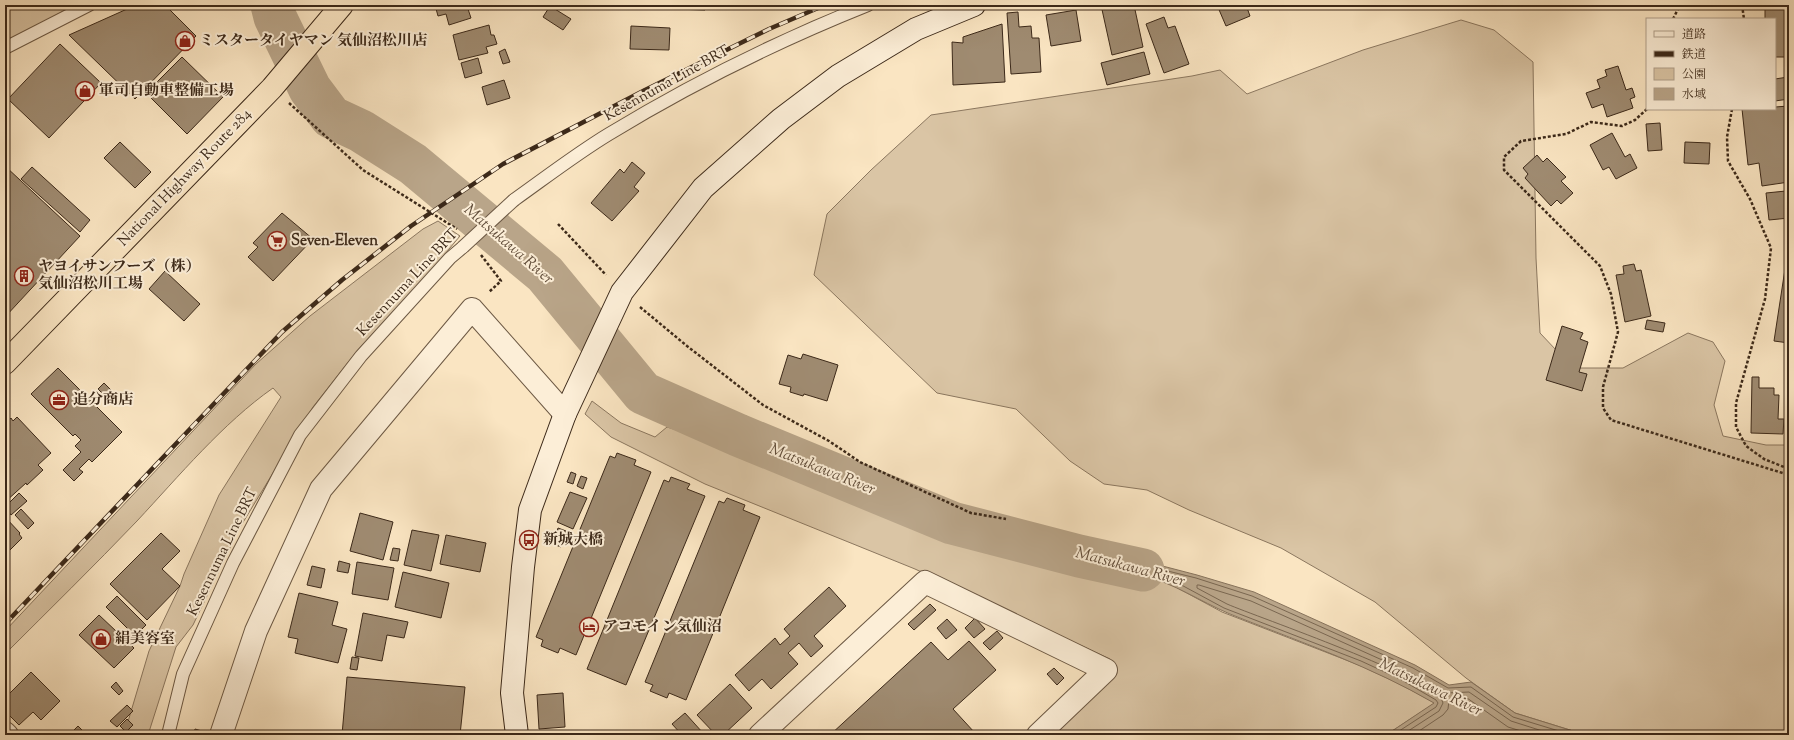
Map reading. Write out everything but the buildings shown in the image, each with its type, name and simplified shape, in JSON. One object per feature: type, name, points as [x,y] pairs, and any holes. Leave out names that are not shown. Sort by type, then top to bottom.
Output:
[{"type":"highway","name":"National Highway Route 284","points":[[5,363],[272,88],[342,5]]},
{"type":"street","points":[[517,735],[512,694],[523,568],[530,510],[565,414],[622,292],[703,188],[781,119],[838,76],[916,29],[974,5]]},
{"type":"street","points":[[221,735],[256,631],[321,489],[472,309],[565,414]]},
{"type":"street","points":[[760,735],[925,582],[1106,670],[1038,735]]},
{"type":"lane","points":[[5,48],[89,5]]},
{"type":"lane","name":"Kesennuma Line BRT","points":[[168,735],[183,674],[233,563],[300,435],[360,356],[450,258],[514,200],[608,135],[722,71],[774,45],[868,5]]},
{"type":"path","points":[[1674,18],[1680,5]]},
{"type":"path","points":[[1742,5],[1744,18]]},
{"type":"path","points":[[272,88],[363,170],[456,228]]},
{"type":"path","points":[[1646,110],[1635,120],[1622,126],[1591,122],[1566,134],[1521,142],[1504,157],[1504,170],[1600,266],[1611,294],[1618,332],[1603,387],[1603,408],[1611,420],[1789,475]]},
{"type":"path","points":[[1732,110],[1727,137],[1728,161],[1750,199],[1771,248],[1765,298],[1736,403],[1736,427],[1746,446],[1764,459],[1789,469]]},
{"type":"path","points":[[558,224],[622,292],[686,346],[763,405],[829,441],[860,462],[909,486],[971,513],[1006,519]]},
{"type":"path","points":[[472,309],[500,281],[481,256]]},
{"type":"green space","points":[[5,5],[74,5],[5,44]]},
{"type":"green space","points":[[1461,20],[1494,30],[1533,62],[1536,258],[1540,333],[1573,368],[1623,368],[1688,333],[1713,342],[1725,361],[1714,405],[1723,436],[1766,445],[1789,445],[1789,735],[1586,735],[1515,713],[1466,678],[1375,602],[1281,548],[1189,510],[1147,490],[1104,484],[1070,461],[1016,409],[937,393],[814,275],[827,214],[871,170],[931,115],[1192,76],[1220,70],[1247,94],[1363,50]]},
{"type":"green space","points":[[438,221],[460,236],[429,273],[357,351],[313,407],[239,529],[193,625],[176,647],[148,735],[124,735],[149,651],[180,586],[219,495],[281,397],[273,388],[237,417],[219,434],[185,468],[121,538],[5,654],[5,631],[256,364],[310,316],[423,229]]},
{"type":"green space","points":[[592,401],[621,423],[655,437],[667,427],[744,451],[825,487],[1016,555],[1153,578],[1172,585],[1222,612],[1359,665],[1398,683],[1435,703],[1386,735],[1054,735],[1116,674],[1110,659],[915,569],[705,484],[611,437],[585,414]]},
{"type":"water","points":[[1086,546],[1197,575],[1254,592],[1415,665],[1449,685],[1471,682],[1515,713],[1586,735],[1386,735],[1434,703],[1363,667],[1229,614],[1166,583],[1138,575],[1083,566]]},
{"type":"waterway","name":"Matsukawa River","points":[[272,5],[275,17],[310,89],[331,117],[361,131],[413,164],[545,274],[643,393],[738,435],[952,523],[1079,556],[1143,570]]},
{"type":"railway","points":[[5,624],[282,332],[342,280],[411,226],[503,164],[645,90],[769,29],[825,5]]},
{"type":"place","name":"ミスタータイヤマン 気仙沼松川店","points":[[185,41]]},
{"type":"place","name":"軍司自動車整備工場","points":[[85,91]]},
{"type":"place","name":"Seven-Eleven","points":[[277,241]]},
{"type":"place","name":"ヤヨイサンフーズ（株） 気仙沼松川工場","points":[[24,276]]},
{"type":"place","name":"追分商店","points":[[59,400]]},
{"type":"place","name":"新城大橋","points":[[529,540]]},
{"type":"place","name":"アコモイン気仙沼","points":[[589,627]]},
{"type":"place","name":"絹美容室","points":[[101,639]]}]
